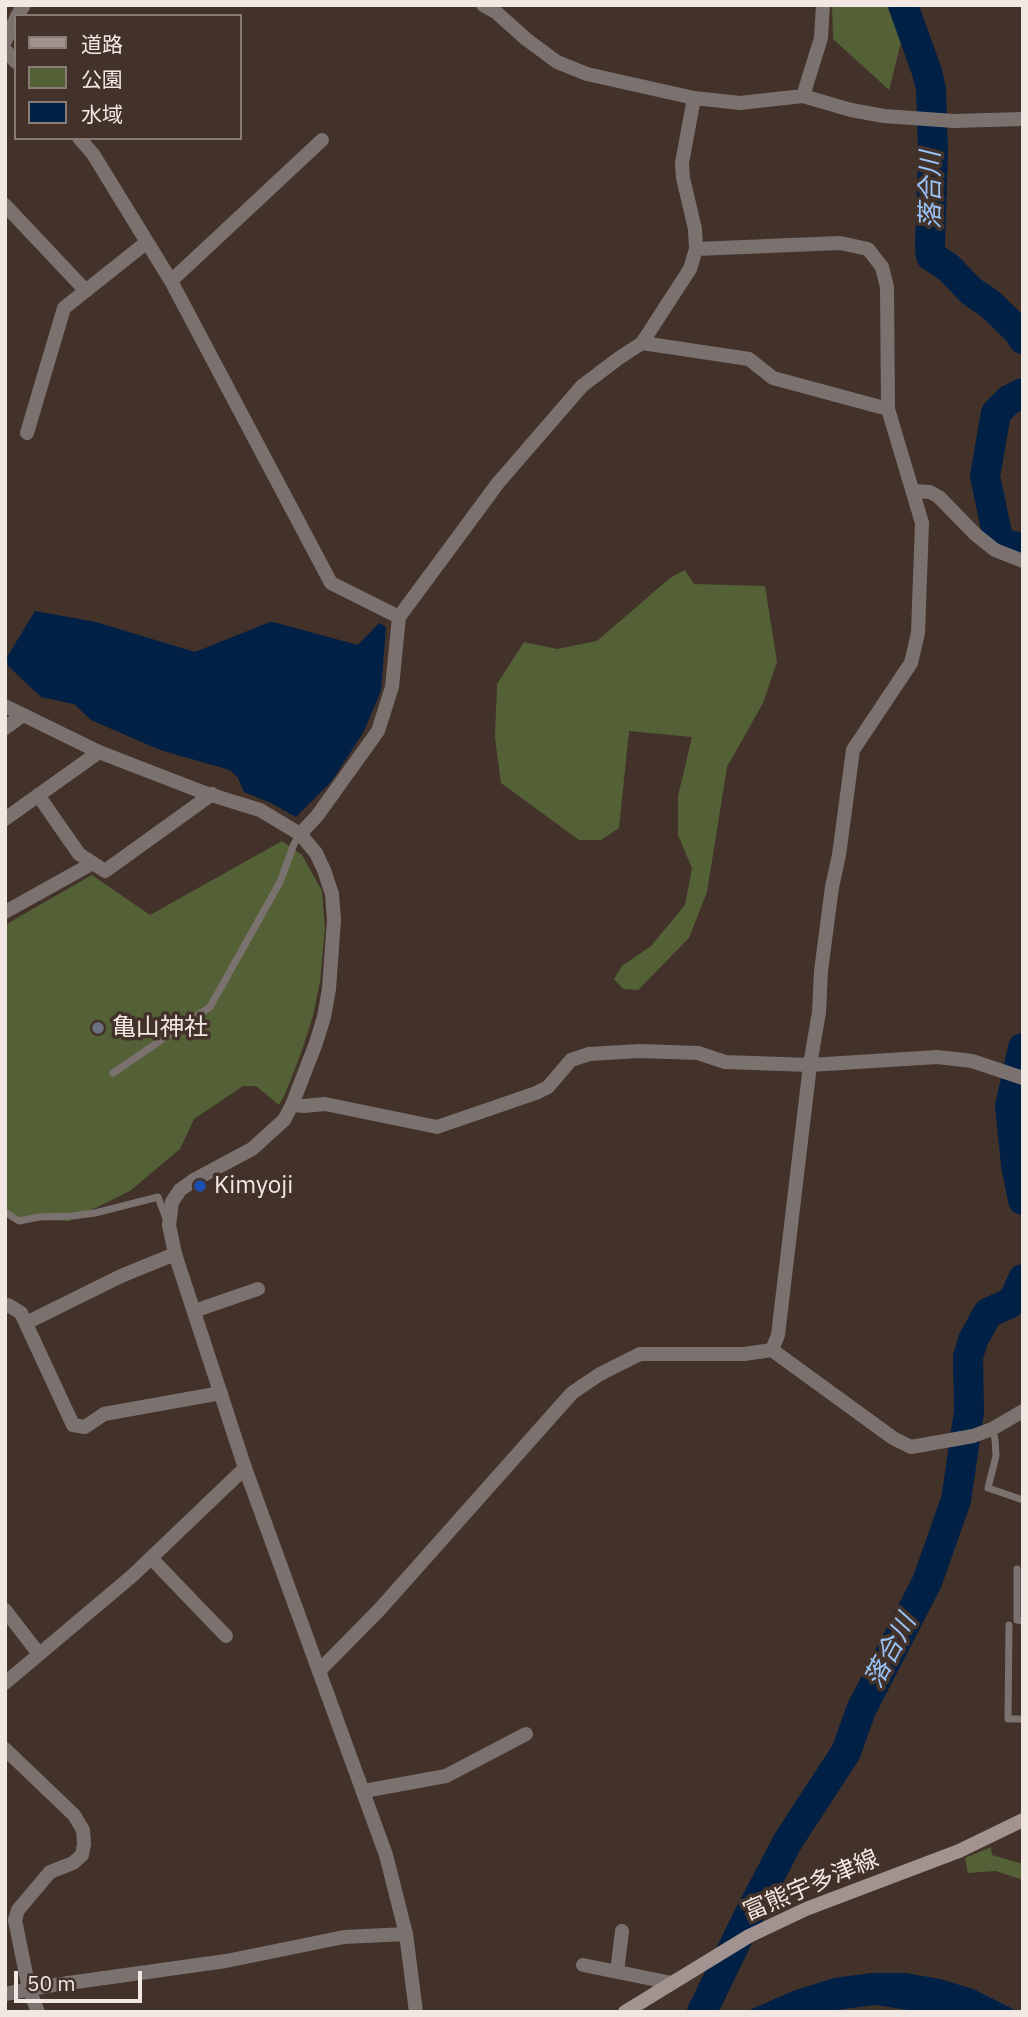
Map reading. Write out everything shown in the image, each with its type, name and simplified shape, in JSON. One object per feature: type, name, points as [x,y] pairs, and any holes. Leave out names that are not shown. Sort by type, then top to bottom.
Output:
[{"type":"main road","name":"富熊宇多津線","points":[[625,2012],[749,1936],[806,1909],[959,1851],[1023,1819]]},
{"type":"street","points":[[483,5],[497,13],[557,62],[587,74],[694,98],[740,103],[803,96],[884,116],[954,121],[1023,119]]},
{"type":"street","points":[[803,96],[821,38],[823,5]]},
{"type":"street","points":[[5,41],[14,21]]},
{"type":"street","points":[[300,834],[317,816],[377,731],[391,687],[399,617],[498,483],[582,386],[642,343],[690,270],[696,249],[695,229],[682,163],[694,98]]},
{"type":"street","points":[[81,140],[93,154],[172,281],[331,583],[399,617]]},
{"type":"street","points":[[172,281],[323,140]]},
{"type":"street","points":[[5,205],[86,291]]},
{"type":"street","points":[[27,433],[64,308],[147,242]]},
{"type":"street","points":[[696,249],[840,243],[868,249],[882,267],[887,287],[888,410],[922,523],[918,633],[911,663],[853,750],[821,971],[819,1012],[810,1065],[778,1335],[772,1350]]},
{"type":"street","points":[[642,343],[749,359],[774,378],[888,410]]},
{"type":"street","points":[[914,491],[930,492],[939,497],[975,534],[995,550],[1023,561]]},
{"type":"street","points":[[5,706],[99,752],[260,810],[300,834],[316,853],[332,894],[334,920],[329,989],[324,1017],[292,1105],[284,1120],[252,1149],[180,1190],[172,1202],[169,1225],[175,1254],[245,1468],[386,1855],[406,1934],[416,2012]]},
{"type":"street","points":[[5,728],[23,715]]},
{"type":"street","points":[[5,819],[99,752]]},
{"type":"street","points":[[38,795],[79,854],[105,871],[212,794]]},
{"type":"street","points":[[5,912],[93,863]]},
{"type":"street","points":[[292,1105],[325,1104],[436,1127],[536,1093],[548,1087],[571,1060],[589,1054],[640,1051],[698,1053],[725,1062],[810,1065],[937,1058],[972,1061],[1017,1076]]},
{"type":"street","points":[[26,1323],[109,1281],[175,1254]]},
{"type":"street","points":[[194,1311],[258,1289]]},
{"type":"street","points":[[5,1306],[8,1305],[21,1313],[73,1425],[85,1427],[104,1414],[221,1393]]},
{"type":"street","points":[[319,1671],[380,1609],[572,1393],[600,1374],[640,1354],[744,1354],[772,1350],[893,1438],[911,1447],[973,1436],[992,1429],[1023,1411]]},
{"type":"street","points":[[5,1683],[132,1576],[245,1468]]},
{"type":"street","points":[[150,1558],[226,1636]]},
{"type":"street","points":[[5,1610],[39,1654]]},
{"type":"street","points":[[364,1791],[446,1776],[526,1734]]},
{"type":"street","points":[[5,1749],[74,1815],[83,1830],[82,1855],[73,1863],[50,1872],[18,1910],[15,1920],[29,1989],[38,2012]]},
{"type":"street","points":[[617,1972],[622,1931]]},
{"type":"street","points":[[5,1994],[226,1961],[344,1937],[406,1934]]},
{"type":"street","points":[[583,1965],[672,1983]]},
{"type":"lane","points":[[113,1073],[210,1007],[280,882],[300,834]]},
{"type":"lane","points":[[5,1212],[19,1221],[39,1217],[72,1216],[158,1197],[169,1225]]},
{"type":"lane","points":[[992,1429],[996,1457],[988,1488],[1023,1500]]},
{"type":"lane","points":[[1017,1569],[1017,1620],[1023,1620]]},
{"type":"lane","points":[[1009,1625],[1008,1719],[1023,1719]]},
{"type":"green space","points":[[832,5],[895,5],[902,38],[889,90],[833,39]]},
{"type":"green space","points":[[685,570],[694,584],[765,586],[777,662],[763,703],[727,767],[707,892],[689,938],[638,990],[623,989],[614,979],[622,966],[651,946],[685,905],[692,868],[678,835],[678,796],[692,737],[629,731],[619,828],[601,840],[579,840],[501,783],[495,738],[497,684],[524,642],[557,649],[597,641],[670,578]]},
{"type":"green space","points":[[282,841],[302,855],[322,891],[325,929],[320,981],[313,1016],[300,1056],[279,1105],[256,1086],[243,1086],[194,1119],[180,1149],[130,1191],[69,1221],[22,1219],[5,1208],[5,925],[92,875],[150,915]]},
{"type":"green space","points":[[991,1847],[992,1855],[1023,1864],[1023,1880],[996,1871],[968,1873],[965,1858]]},
{"type":"water","points":[[35,611],[96,622],[195,652],[270,622],[358,645],[379,623],[386,627],[381,691],[363,733],[331,782],[296,817],[244,792],[238,778],[230,770],[160,750],[91,720],[74,704],[41,697],[8,666],[7,657]]},
{"type":"water","points":[[872,1973],[906,1973],[940,1979],[973,1989],[1019,2012],[923,2012],[875,2005],[820,2012],[745,2012],[793,1991],[834,1978]]},
{"type":"waterway","name":"落合川","points":[[903,5],[931,89],[931,256],[990,304],[1023,339]]},
{"type":"waterway","name":"落合川","points":[[1023,393],[1009,400],[996,413],[985,476],[999,543],[1023,548]]},
{"type":"waterway","name":"落合川","points":[[1023,1048],[1010,1106],[1016,1165],[1023,1200]]},
{"type":"waterway","name":"落合川","points":[[702,2012],[788,1841],[846,1752],[861,1710],[927,1582],[956,1500],[969,1412],[968,1357],[973,1340],[988,1313],[1010,1303],[1023,1279]]},
{"type":"place","name":"亀山神社","points":[[98,1028]]},
{"type":"place","name":"Kimyoji","points":[[200,1186]]}]
